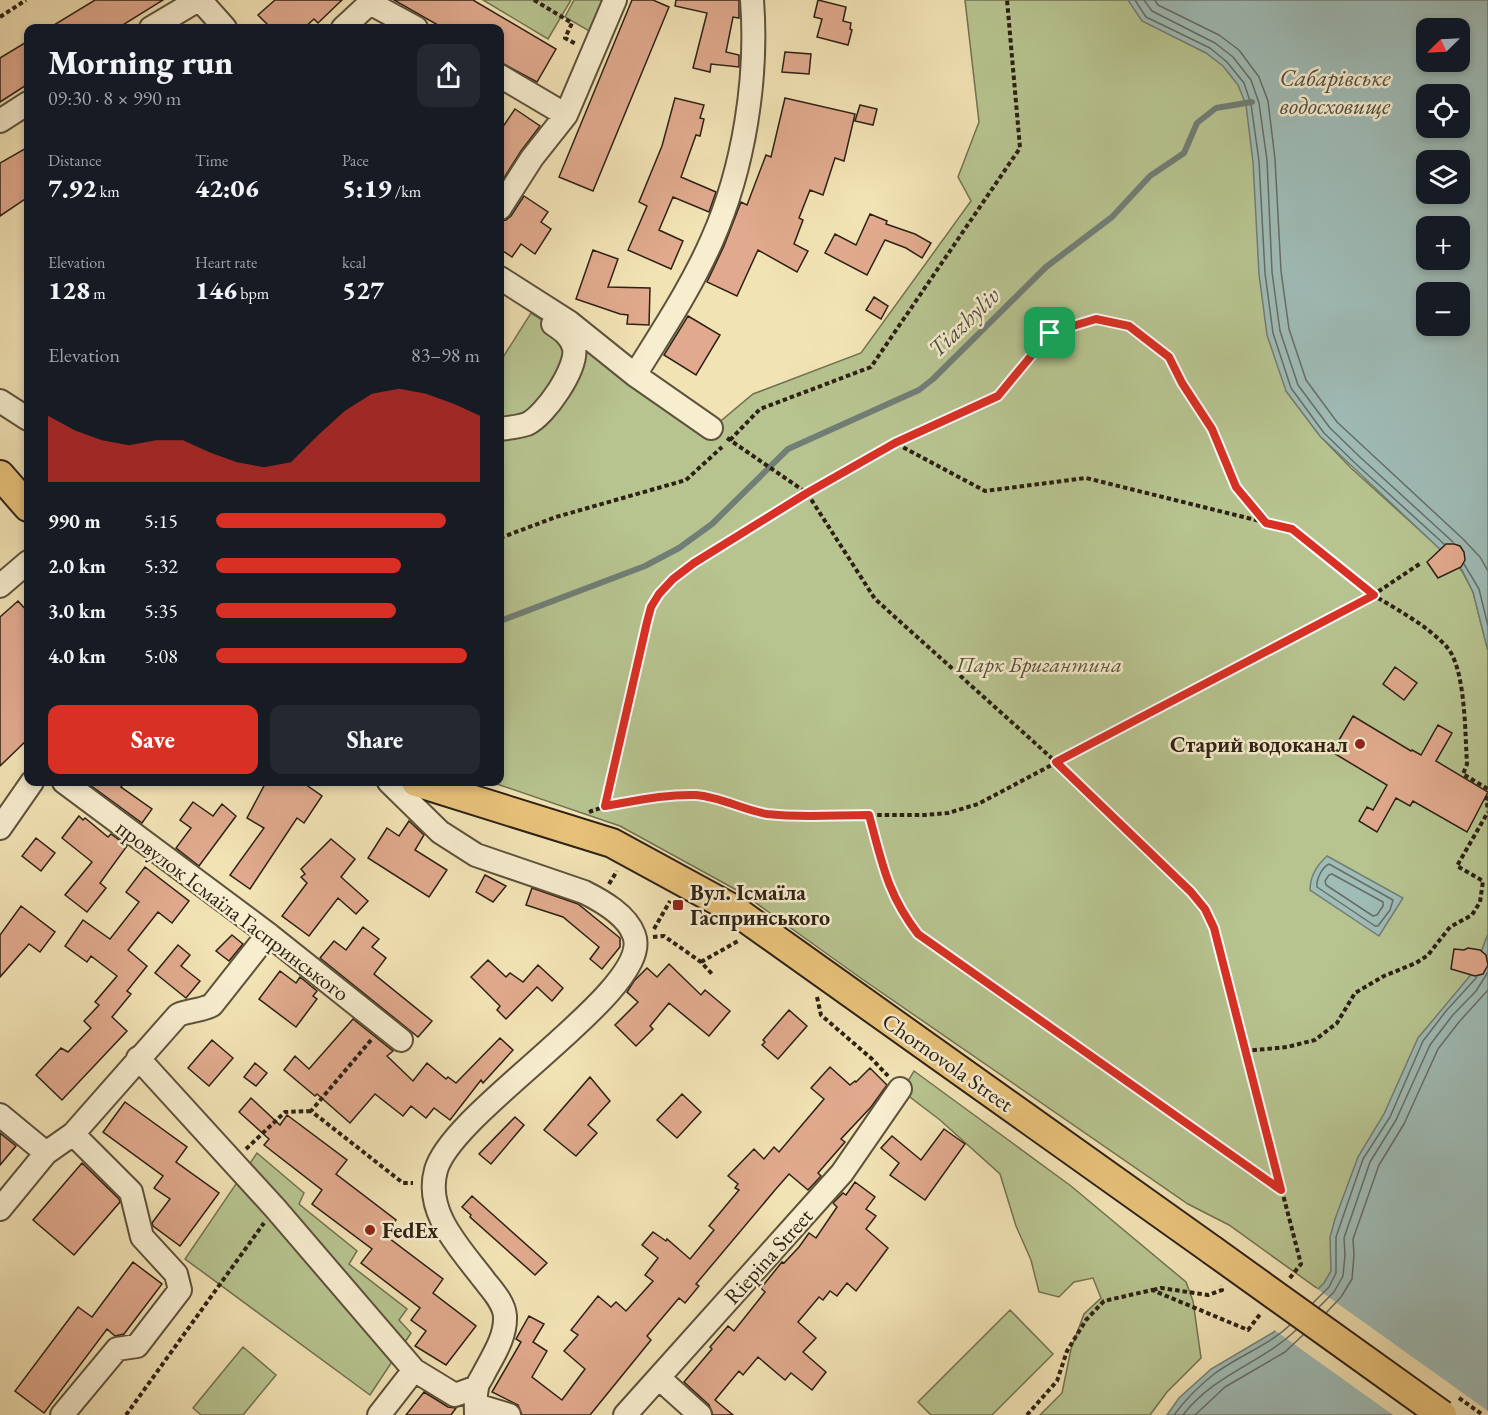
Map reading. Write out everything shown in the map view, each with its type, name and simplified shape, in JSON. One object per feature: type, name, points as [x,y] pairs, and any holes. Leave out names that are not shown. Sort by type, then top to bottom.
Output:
[{"type":"main road","points":[[0,475],[24,502]]},
{"type":"main road","name":"Chornovola Street","points":[[429,786],[612,843],[733,909],[1442,1415]]},
{"type":"street","points":[[158,24],[199,0],[221,24]]},
{"type":"street","points":[[504,202],[532,158],[566,115],[615,0]]},
{"type":"street","points":[[635,375],[692,280],[712,239],[728,195],[746,126],[755,37],[752,0]]},
{"type":"street","points":[[347,24],[370,3],[409,24]]},
{"type":"street","points":[[504,78],[566,115]]},
{"type":"street","points":[[0,121],[24,106]]},
{"type":"street","points":[[504,281],[569,322],[635,375],[721,434]]},
{"type":"street","points":[[504,291],[563,331],[574,348],[573,359],[567,374],[541,414],[526,424],[504,428]]},
{"type":"street","points":[[0,401],[24,416]]},
{"type":"street","points":[[0,586],[24,565]]},
{"type":"street","points":[[0,828],[29,786]]},
{"type":"street","name":"провулок Ісмаїла Гаспринського","points":[[69,786],[268,934],[392,1033]]},
{"type":"street","points":[[393,786],[440,832],[466,850],[584,892],[599,900],[626,921],[636,937],[633,956],[623,974],[588,1016],[482,1109],[455,1138],[436,1167],[432,1190],[438,1215],[458,1246],[497,1296],[505,1315],[501,1339],[476,1402]]},
{"type":"street","points":[[0,1209],[46,1153],[73,1134],[138,1058],[178,1016],[213,1005],[268,934]]},
{"type":"street","points":[[138,1058],[274,1208],[414,1370],[455,1395],[508,1415]]},
{"type":"street","name":"Riepina Street","points":[[625,1415],[842,1173],[900,1089]]},
{"type":"street","points":[[0,1115],[46,1153]]},
{"type":"street","points":[[62,1415],[117,1349],[137,1346],[180,1290],[176,1274],[142,1237],[131,1192],[73,1134]]},
{"type":"street","points":[[379,1415],[414,1370]]},
{"type":"street","points":[[659,1378],[700,1415]]},
{"type":"path","points":[[0,17],[26,0]]},
{"type":"path","points":[[534,0],[572,23],[565,38]]},
{"type":"path","points":[[504,537],[556,518],[686,480],[721,434],[760,409],[871,368],[1020,148],[1007,0]]},
{"type":"path","points":[[605,806],[651,607],[673,579],[694,563],[807,493],[895,443],[998,396],[1050,333],[1096,319],[1129,326],[1169,357],[1182,383],[1212,429],[1236,487],[1266,523]]},
{"type":"path","points":[[721,434],[807,493],[875,599],[1056,762],[1191,892],[1205,909],[1214,928],[1301,1264]]},
{"type":"path","points":[[895,443],[985,491],[1086,478],[1292,529],[1374,595],[1418,623],[1448,647],[1459,672],[1467,764],[1463,774],[1488,789]]},
{"type":"path","points":[[551,824],[605,806],[676,795],[698,795],[773,814],[948,813],[978,804],[1374,595],[1421,563]]},
{"type":"path","points":[[1245,1051],[1287,1047],[1315,1040],[1337,1023],[1355,993],[1384,976],[1416,963],[1428,955],[1450,927],[1472,915],[1480,902],[1483,881],[1457,866],[1488,810],[1486,800],[1488,796]]},
{"type":"path","points":[[869,815],[887,881],[895,901],[918,934],[1281,1190]]},
{"type":"path","points":[[652,932],[670,901]]},
{"type":"path","points":[[646,938],[664,936],[701,962],[712,975]]},
{"type":"path","points":[[701,962],[738,941]]},
{"type":"path","points":[[816,993],[821,1015],[872,1059],[900,1089]]},
{"type":"path","points":[[311,1111],[392,1033]]},
{"type":"path","points":[[233,1162],[285,1112],[311,1111],[403,1183],[434,1181]]},
{"type":"path","points":[[126,1415],[274,1208]]},
{"type":"path","points":[[1027,1415],[1057,1382],[1067,1351],[1086,1320],[1104,1301],[1161,1288],[1208,1295],[1222,1290],[1213,1281]]},
{"type":"path","points":[[1152,1290],[1248,1330]]},
{"type":"green space","points":[[483,0],[571,0],[548,39]]},
{"type":"green space","points":[[574,0],[603,0],[591,32],[565,17]]},
{"type":"green space","name":"Парк Бригантина","points":[[965,0],[1153,0],[1271,73],[1286,391],[1320,436],[1351,468],[1462,571],[1473,592],[1488,651],[1488,934],[1477,963],[1389,1340],[1229,1225],[1188,1204],[862,979],[742,893],[620,826],[503,786],[504,356],[531,313],[711,429],[753,394],[861,353],[971,201],[958,177],[979,122]]},
{"type":"green space","points":[[914,1071],[1071,1186],[1186,1282],[1193,1301],[1201,1358],[1167,1392],[1150,1415],[1040,1415],[1062,1393],[1071,1349],[1084,1314],[1101,1298],[1093,1278],[1074,1282],[1059,1297],[1039,1292],[1031,1260],[1016,1226],[1000,1174],[940,1120],[902,1091]]},
{"type":"green space","points":[[257,1153],[304,1193],[299,1204],[357,1251],[349,1264],[407,1309],[399,1320],[411,1333],[370,1395],[185,1259]]},
{"type":"green space","points":[[1010,1310],[1053,1354],[992,1415],[931,1415],[918,1402]]},
{"type":"green space","points":[[243,1347],[276,1375],[243,1415],[201,1415],[193,1408]]},
{"type":"water","name":"Сабарівське водосховище","points":[[1128,0],[1488,0],[1488,651],[1473,592],[1462,570],[1320,436],[1286,391],[1267,335],[1259,274],[1253,162],[1246,105],[1238,85],[1223,66],[1206,53],[1142,21]]},
{"type":"water","points":[[1327,856],[1403,898],[1379,936],[1310,890],[1315,871]]},
{"type":"water","points":[[1488,934],[1488,1415],[1167,1415],[1179,1398],[1211,1369],[1274,1332],[1324,1283],[1331,1271],[1330,1237],[1358,1157],[1384,1114],[1418,1038],[1474,971]]},
{"type":"pier","points":[[1316,1288],[1488,1411],[1488,1415],[1393,1415],[1273,1329]]},
{"type":"building","points":[[95,0],[163,0],[124,24],[56,24]]},
{"type":"building","points":[[275,0],[342,0],[318,23],[314,19],[308,24],[267,24],[258,15]]},
{"type":"building","points":[[394,0],[473,0],[556,49],[537,82],[504,64],[504,24],[436,24]]},
{"type":"building","points":[[632,0],[653,0],[669,7],[593,191],[559,177]]},
{"type":"building","points":[[676,0],[739,0],[739,18],[733,17],[726,52],[739,55],[739,67],[711,64],[710,72],[693,68],[707,13],[675,6]]},
{"type":"building","points":[[818,0],[846,7],[843,21],[851,23],[850,29],[852,30],[848,45],[817,37],[822,19],[814,17]]},
{"type":"building","points":[[24,43],[24,87],[0,102],[0,58]]},
{"type":"building","points":[[785,52],[811,54],[809,74],[782,72]]},
{"type":"building","points":[[675,98],[704,105],[700,118],[704,119],[700,136],[696,135],[681,177],[716,192],[709,212],[673,197],[659,230],[683,241],[671,269],[628,250],[647,206],[639,202],[662,146]]},
{"type":"building","points":[[785,98],[855,114],[844,161],[835,158],[823,195],[810,190],[799,218],[803,220],[794,244],[808,251],[797,272],[758,250],[737,296],[707,282],[741,202],[747,205],[766,155],[771,157]]},
{"type":"building","points":[[860,105],[877,109],[873,125],[855,121]]},
{"type":"building","points":[[515,109],[540,126],[504,178],[504,125]]},
{"type":"building","points":[[24,149],[24,200],[0,216],[0,163]]},
{"type":"building","points":[[524,196],[548,212],[541,222],[551,229],[535,254],[521,244],[512,257],[504,252],[504,220],[511,216]]},
{"type":"building","points":[[870,214],[887,221],[886,224],[915,234],[931,243],[922,258],[906,248],[885,240],[867,275],[825,253],[835,234],[856,245]]},
{"type":"building","points":[[593,250],[618,259],[608,287],[650,288],[649,325],[627,324],[628,315],[576,299]]},
{"type":"building","points":[[874,297],[888,306],[881,319],[866,310]]},
{"type":"building","points":[[688,316],[720,335],[696,375],[664,355]]},
{"type":"building","points":[[1446,544],[1460,546],[1465,560],[1461,567],[1438,578],[1427,562]]},
{"type":"building","points":[[18,601],[24,608],[24,743],[0,766],[0,617]]},
{"type":"building","points":[[1395,667],[1417,683],[1404,700],[1383,684]]},
{"type":"building","points":[[1353,716],[1421,755],[1438,725],[1452,733],[1436,761],[1488,792],[1467,832],[1413,801],[1410,806],[1396,798],[1377,832],[1359,821],[1367,807],[1373,810],[1387,785],[1332,752]]},
{"type":"building","points":[[91,786],[122,786],[152,809],[142,823]]},
{"type":"building","points":[[264,786],[308,786],[322,796],[304,823],[297,818],[250,889],[230,875],[264,828],[247,818]]},
{"type":"building","points":[[193,802],[213,816],[222,804],[236,816],[199,866],[176,848],[191,828],[180,820]]},
{"type":"building","points":[[79,816],[83,820],[85,818],[108,837],[111,834],[127,846],[100,883],[106,888],[87,912],[65,895],[92,862],[62,838]]},
{"type":"building","points":[[409,821],[424,835],[415,850],[447,870],[429,897],[368,858],[387,828],[399,836]]},
{"type":"building","points":[[36,838],[55,853],[41,871],[22,856]]},
{"type":"building","points":[[331,839],[355,859],[341,877],[368,901],[356,914],[338,898],[309,936],[282,916],[307,883],[301,877],[305,874],[301,869]]},
{"type":"building","points":[[145,867],[189,901],[172,923],[158,912],[128,950],[147,966],[127,991],[131,994],[112,1017],[127,1031],[62,1100],[36,1075],[61,1048],[68,1052],[91,1028],[84,1021],[99,1005],[95,1002],[117,976],[91,956],[87,962],[65,946],[83,920],[110,939],[139,902],[126,892]]},
{"type":"building","points":[[485,875],[506,886],[493,902],[476,892]]},
{"type":"building","points":[[532,888],[578,904],[620,938],[620,947],[602,969],[590,959],[599,947],[563,917],[526,905]]},
{"type":"building","points":[[21,906],[55,932],[40,952],[29,944],[0,977],[0,935]]},
{"type":"building","points":[[363,927],[379,939],[372,947],[386,958],[374,974],[432,1021],[418,1037],[320,958],[334,941],[346,950]]},
{"type":"building","points":[[232,935],[243,944],[229,961],[216,951]]},
{"type":"building","points":[[178,945],[190,955],[181,966],[200,981],[186,998],[155,973]]},
{"type":"building","points":[[1454,949],[1480,950],[1486,955],[1488,965],[1483,974],[1475,976],[1451,969]]},
{"type":"building","points":[[488,960],[506,977],[510,973],[523,982],[538,965],[563,988],[552,1001],[537,987],[506,1019],[497,1010],[500,1006],[471,977]]},
{"type":"building","points":[[669,964],[701,995],[705,990],[730,1011],[709,1036],[669,1003],[650,1026],[653,1029],[636,1046],[615,1025],[638,1002],[627,992],[647,968],[657,977]]},
{"type":"building","points":[[280,971],[296,983],[300,977],[317,991],[313,996],[317,999],[296,1027],[259,999]]},
{"type":"building","points":[[789,1010],[807,1026],[778,1059],[762,1045],[765,1042],[763,1040]]},
{"type":"building","points":[[353,1019],[393,1051],[387,1056],[413,1081],[427,1063],[446,1079],[448,1077],[456,1083],[500,1038],[513,1050],[483,1083],[481,1080],[450,1120],[434,1108],[426,1118],[411,1106],[403,1116],[375,1094],[350,1123],[317,1094],[315,1096],[284,1070],[295,1056],[309,1069]]},
{"type":"building","points":[[212,1040],[233,1058],[209,1086],[188,1068]]},
{"type":"building","points":[[255,1063],[267,1073],[256,1086],[244,1077]]},
{"type":"building","points":[[830,1067],[850,1085],[870,1068],[887,1085],[871,1107],[841,1139],[845,1142],[818,1173],[821,1176],[808,1190],[789,1174],[696,1284],[699,1286],[685,1303],[679,1298],[647,1336],[651,1340],[590,1415],[522,1415],[518,1405],[492,1392],[521,1342],[516,1339],[529,1316],[544,1324],[533,1342],[547,1351],[532,1377],[562,1400],[585,1369],[564,1351],[578,1335],[571,1330],[598,1296],[611,1307],[616,1302],[626,1311],[653,1281],[645,1275],[658,1258],[642,1245],[653,1232],[666,1241],[667,1239],[690,1259],[714,1230],[709,1226],[739,1190],[735,1188],[738,1184],[728,1176],[754,1149],[764,1159],[774,1147],[779,1152],[824,1099],[811,1088]]},
{"type":"building","points":[[590,1077],[610,1101],[588,1125],[597,1133],[576,1156],[544,1130]]},
{"type":"building","points":[[682,1094],[701,1112],[677,1138],[657,1120]]},
{"type":"building","points":[[251,1098],[280,1125],[287,1115],[347,1160],[336,1174],[396,1220],[385,1235],[443,1279],[433,1293],[476,1326],[446,1365],[415,1346],[426,1331],[411,1320],[420,1308],[361,1263],[372,1249],[312,1204],[322,1190],[264,1145],[269,1139],[239,1112]]},
{"type":"building","points":[[125,1102],[187,1147],[176,1162],[219,1193],[180,1246],[152,1223],[170,1199],[154,1188],[163,1176],[103,1132]]},
{"type":"building","points":[[515,1117],[524,1125],[491,1164],[479,1154]]},
{"type":"building","points":[[944,1129],[965,1144],[925,1200],[890,1175],[899,1163],[881,1148],[892,1136],[921,1160]]},
{"type":"building","points":[[0,1133],[16,1146],[0,1165]]},
{"type":"building","points":[[82,1163],[120,1202],[74,1255],[33,1220]]},
{"type":"building","points":[[855,1182],[875,1197],[866,1209],[876,1216],[866,1229],[888,1248],[856,1291],[847,1283],[837,1296],[830,1291],[823,1300],[819,1297],[798,1322],[816,1338],[803,1352],[826,1372],[812,1390],[791,1373],[785,1380],[758,1357],[743,1375],[739,1371],[715,1400],[733,1415],[713,1415],[709,1405],[684,1382],[728,1326],[734,1331],[765,1292],[761,1288],[782,1262],[784,1263],[799,1247],[809,1233],[816,1238],[837,1207],[833,1203],[843,1193],[846,1195]]},
{"type":"building","points":[[472,1196],[547,1263],[535,1275],[470,1217],[471,1215],[462,1207]]},
{"type":"building","points":[[133,1262],[162,1284],[124,1334],[115,1336],[107,1329],[44,1413],[15,1391],[78,1307],[92,1317]]},
{"type":"building","points":[[424,1392],[448,1407],[456,1408],[451,1415],[406,1415]]},
{"type":"waterway","name":"Tiazhyliv","points":[[504,619],[645,566],[679,548],[712,524],[788,449],[919,390],[933,379],[1046,267],[1112,217],[1150,176],[1184,153],[1197,123],[1216,108],[1252,102]]},
{"type":"place","name":"Старий водоканал","points":[[1360,744]]},
{"type":"place","name":"Вул. Ісмаїла Гаспринського","points":[[678,905]]},
{"type":"place","name":"FedEx","points":[[370,1230]]},
{"type":"route","points":[[1096,319],[1129,326],[1169,357],[1182,383],[1212,429],[1236,487],[1266,523],[1292,529],[1374,595],[1056,762],[1191,892],[1205,909],[1214,928],[1281,1190],[918,934],[895,901],[887,881],[869,815],[764,813],[698,795],[676,795],[605,806],[651,607],[673,579],[694,563],[807,493],[895,443],[998,396],[1050,333],[1096,319]]}]
